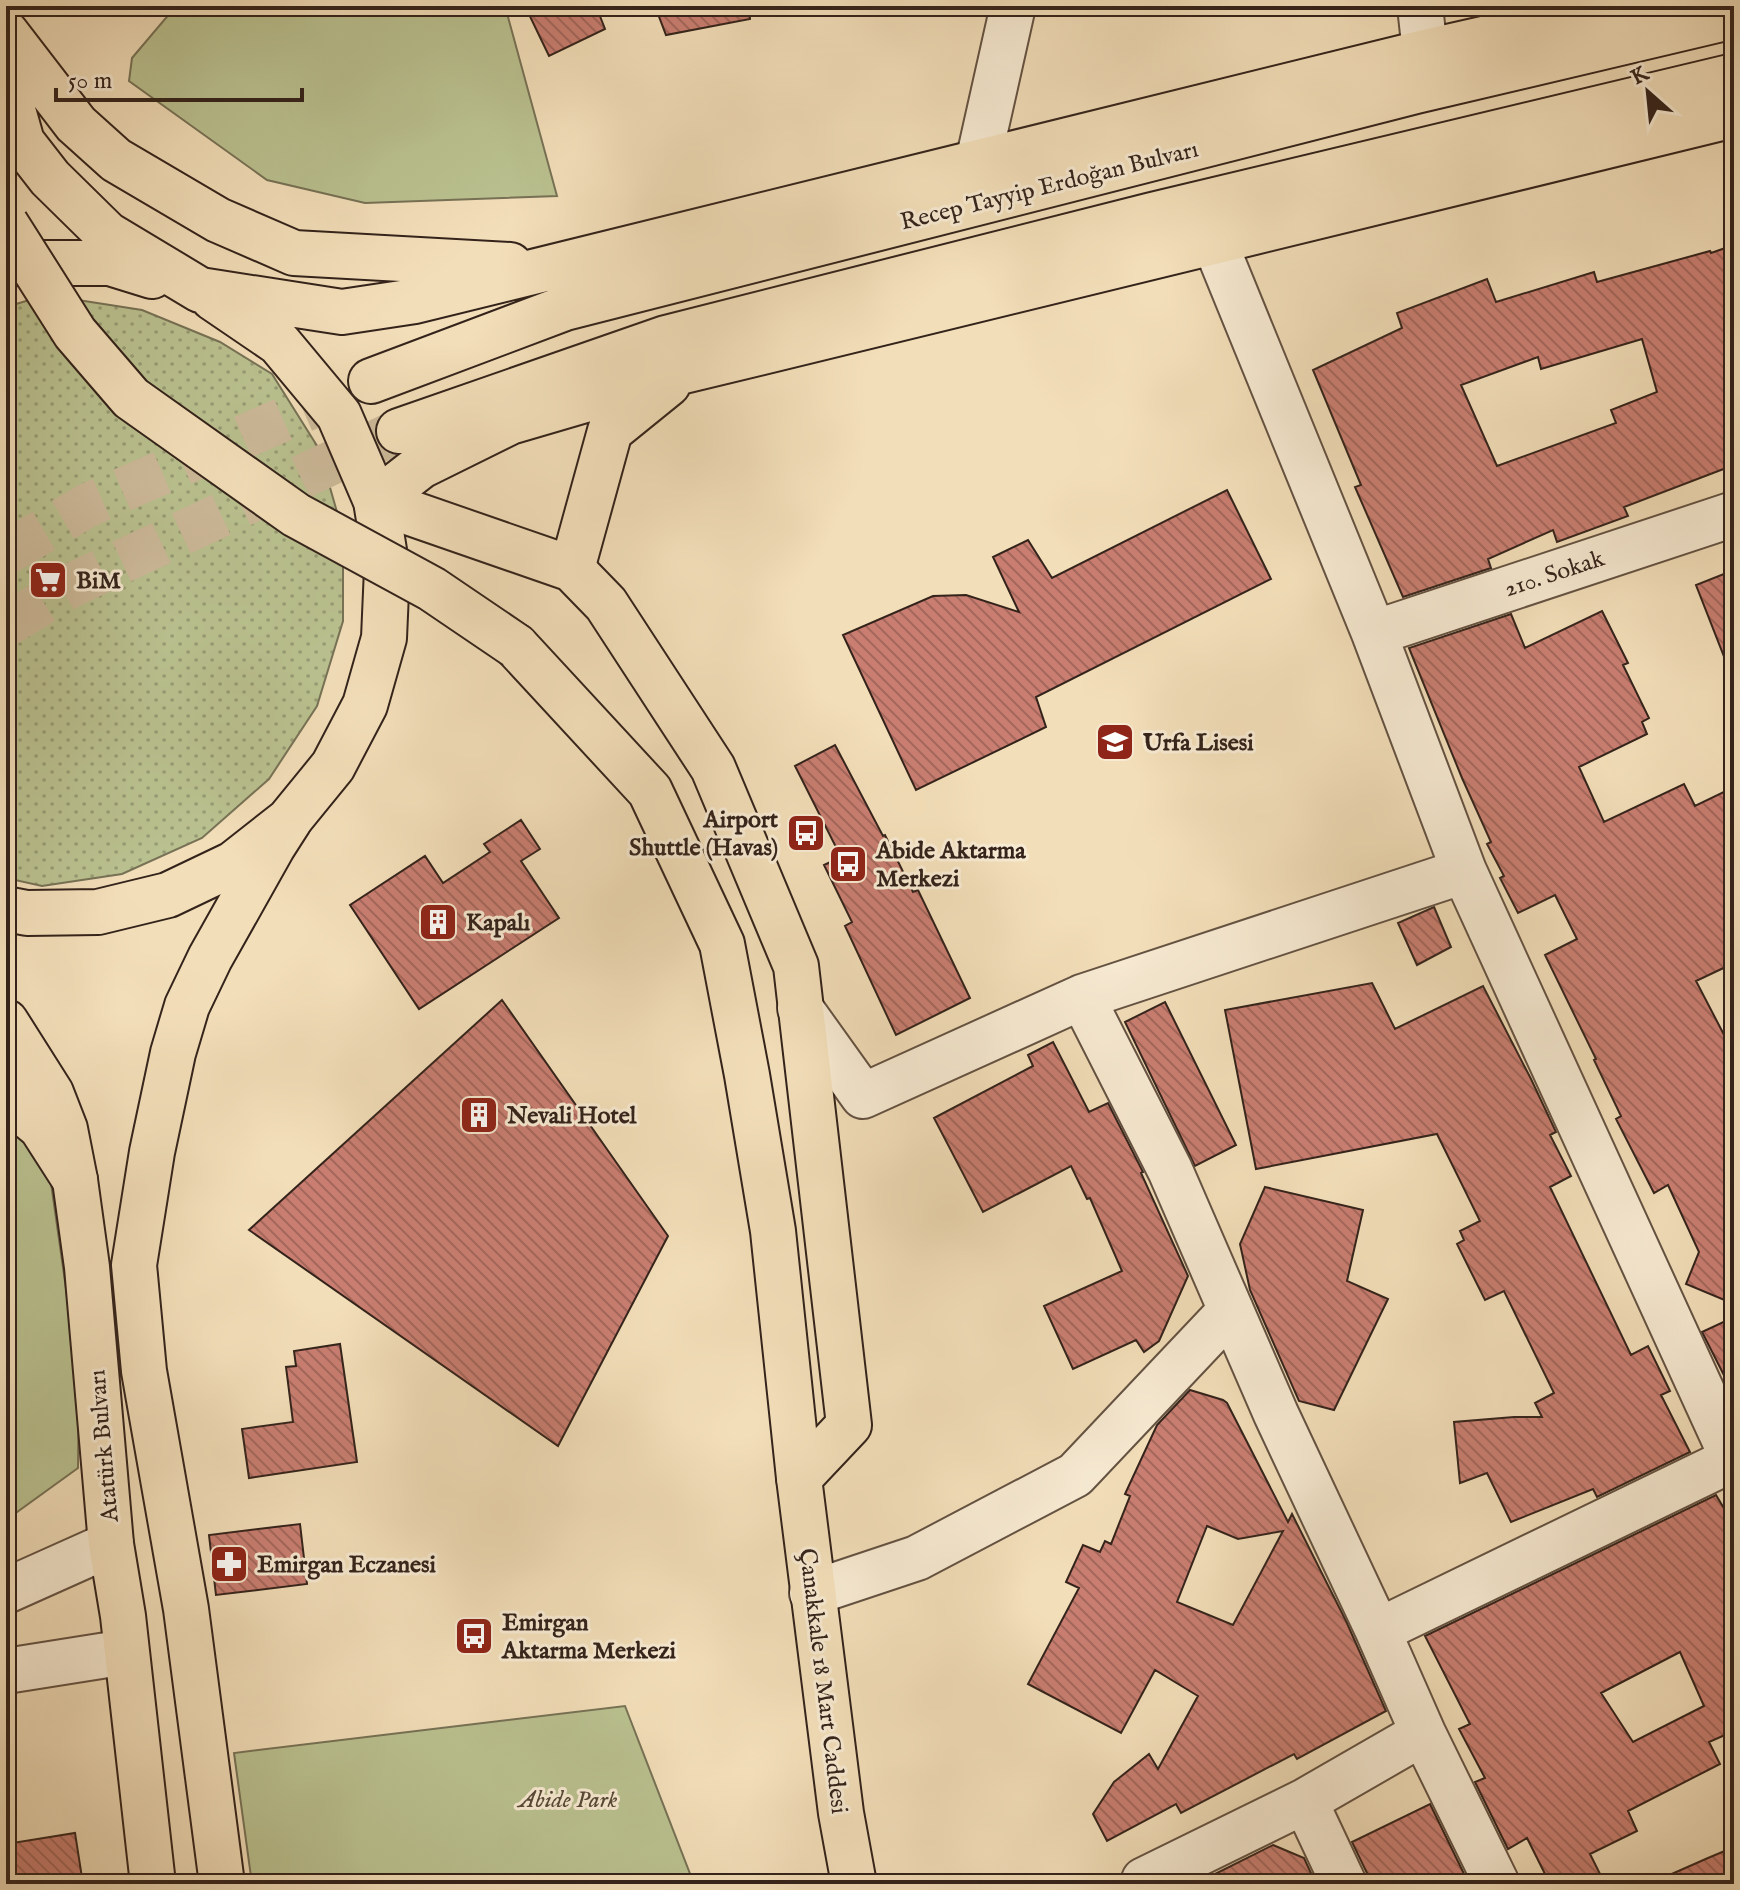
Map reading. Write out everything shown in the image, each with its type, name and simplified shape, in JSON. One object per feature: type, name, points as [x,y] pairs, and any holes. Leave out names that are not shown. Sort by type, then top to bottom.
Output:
[{"type":"main road","points":[[6,265],[110,263],[200,290],[342,312],[415,301],[1425,52],[1630,6]]},
{"type":"main road","name":"Recep Tayyip Erdoğan Bulvarı","points":[[371,381],[565,308],[1401,95],[1734,16]]},
{"type":"main road","points":[[6,33],[76,124],[116,160],[230,226],[294,253],[549,268]]},
{"type":"main road","points":[[399,431],[666,338],[1152,215],[1734,76]]},
{"type":"main road","points":[[6,85],[22,142],[50,178],[107,234],[200,290],[279,343],[339,415],[376,501],[387,569],[384,638],[365,705],[333,766],[289,820],[273,846],[210,958],[187,1006],[173,1053],[152,1152],[134,1265],[144,1371],[186,1609],[222,1884]]},
{"type":"main road","points":[[376,501],[421,466],[510,422],[684,371],[1734,115]]},
{"type":"main road","name":"Çanakkale 18 Mart Caddesi","points":[[6,224],[75,333],[131,398],[296,515],[432,589],[516,646],[650,791],[722,944],[747,1075],[773,1231],[812,1593],[841,1813],[854,1884]]},
{"type":"main road","points":[[572,569],[610,431],[684,371]]},
{"type":"main road","points":[[376,501],[572,569],[606,604],[713,768],[796,966],[849,1425],[799,1478]]},
{"type":"main road","points":[[6,909],[27,913],[98,912],[168,895],[233,864],[289,820]]},
{"type":"main road","name":"Atatürk Bulvarı","points":[[6,1022],[51,1093],[65,1129],[75,1180],[87,1267],[111,1544],[123,1616],[153,1884]]},
{"type":"main road","points":[[6,1098],[41,1127],[75,1180]]},
{"type":"street","points":[[978,162],[1013,6]]},
{"type":"street","points":[[1420,6],[1425,52]]},
{"type":"street","points":[[1214,241],[1374,633],[1464,871],[1722,1404],[1733,1460],[1378,1631]]},
{"type":"street","name":"210. Sokak","points":[[1374,633],[1734,514]]},
{"type":"street","points":[[800,1008],[863,1096],[1082,997],[1464,871]]},
{"type":"street","points":[[1082,997],[1170,1170],[1276,1414],[1423,1733],[1497,1884]]},
{"type":"street","points":[[812,1593],[917,1558],[1075,1475],[1231,1310]]},
{"type":"street","points":[[6,1591],[111,1544]]},
{"type":"street","points":[[6,1671],[126,1652]]},
{"type":"street","points":[[1146,1884],[1144,1880],[1305,1801],[1423,1733]]},
{"type":"street","points":[[1305,1801],[1344,1884]]},
{"type":"green space","points":[[176,6],[505,6],[557,196],[365,203],[267,180],[129,81],[132,58]]},
{"type":"green space","points":[[46,295],[142,310],[220,342],[272,374],[319,449],[343,533],[343,621],[317,706],[269,779],[202,838],[122,874],[42,886],[6,878],[6,307]]},
{"type":"green space","points":[[6,1120],[16,1126],[50,1176],[79,1380],[78,1468],[6,1520]]},
{"type":"green space","name":"Abide Park","points":[[625,1706],[694,1884],[252,1884],[234,1753]]},
{"type":"building","points":[[525,6],[596,6],[605,29],[549,56]]},
{"type":"building","points":[[655,6],[749,6],[750,19],[666,35]]},
{"type":"building","points":[[1734,245],[1734,465],[1624,507],[1628,516],[1557,542],[1553,530],[1488,559],[1491,568],[1403,597],[1355,487],[1361,485],[1313,370],[1402,328],[1397,313],[1487,279],[1496,302],[1594,272],[1597,282]],"holes":[[[1642,339],[1657,392],[1611,410],[1616,423],[1497,466],[1461,385],[1538,357],[1541,369]]]},
{"type":"building","points":[[1227,490],[1271,579],[1036,697],[1046,727],[916,790],[843,635],[933,596],[966,595],[1019,612],[993,557],[1028,540],[1052,578]]},
{"type":"building","points":[[1734,570],[1734,677],[1732,677],[1696,585]]},
{"type":"building","points":[[1602,611],[1628,663],[1623,665],[1649,718],[1642,722],[1647,734],[1579,767],[1604,822],[1684,784],[1695,806],[1734,787],[1734,963],[1696,981],[1734,1054],[1734,1304],[1686,1284],[1699,1252],[1668,1185],[1654,1193],[1616,1119],[1621,1116],[1545,955],[1577,939],[1555,895],[1518,913],[1500,878],[1504,876],[1487,844],[1491,842],[1409,648],[1511,614],[1525,648]]},
{"type":"building","points":[[835,745],[913,892],[918,890],[970,998],[896,1035],[845,926],[852,922],[824,865],[841,857],[795,766]]},
{"type":"building","name":"Kapalı","points":[[521,820],[540,849],[521,861],[559,918],[419,1009],[350,905],[425,856],[443,883],[490,852],[484,844]]},
{"type":"building","points":[[1434,907],[1451,947],[1417,965],[1398,923]]},
{"type":"building","points":[[1372,983],[1395,1029],[1483,986],[1556,1132],[1550,1135],[1571,1176],[1550,1187],[1631,1355],[1648,1346],[1670,1391],[1661,1395],[1690,1452],[1597,1497],[1593,1489],[1511,1522],[1487,1473],[1460,1483],[1454,1422],[1542,1417],[1535,1403],[1554,1393],[1504,1291],[1485,1300],[1457,1244],[1464,1240],[1460,1231],[1480,1221],[1437,1134],[1256,1169],[1225,1010]]},
{"type":"building","name":"Nevali Hotel","points":[[502,1000],[668,1236],[558,1446],[249,1230]]},
{"type":"building","points":[[1165,1002],[1236,1145],[1195,1166],[1125,1022]]},
{"type":"building","points":[[1053,1042],[1089,1112],[1108,1103],[1143,1172],[1188,1276],[1159,1341],[1144,1352],[1136,1340],[1073,1369],[1044,1306],[1122,1271],[1090,1198],[1087,1199],[1071,1166],[983,1212],[934,1118],[1033,1066],[1028,1055]]},
{"type":"building","points":[[1265,1187],[1363,1210],[1347,1281],[1388,1299],[1334,1410],[1299,1401],[1250,1290],[1240,1244]]},
{"type":"building","points":[[1734,1317],[1734,1395],[1702,1332]]},
{"type":"building","points":[[340,1344],[357,1462],[249,1478],[242,1429],[293,1422],[286,1367],[296,1366],[294,1351]]},
{"type":"building","points":[[1190,1390],[1227,1403],[1288,1522],[1292,1514],[1346,1621],[1386,1711],[1297,1759],[1294,1754],[1181,1813],[1176,1804],[1107,1841],[1093,1814],[1114,1782],[1149,1754],[1158,1769],[1198,1696],[1155,1670],[1121,1733],[1028,1684],[1079,1588],[1066,1582],[1083,1545],[1100,1552],[1105,1541],[1111,1544],[1130,1496],[1125,1494],[1157,1425]],"holes":[[[1207,1526],[1238,1539],[1283,1531],[1233,1625],[1177,1602]]]},
{"type":"building","points":[[1716,1495],[1734,1525],[1734,1731],[1709,1742],[1720,1764],[1628,1811],[1637,1831],[1590,1854],[1605,1884],[1550,1884],[1527,1838],[1508,1849],[1475,1782],[1485,1778],[1459,1729],[1470,1724],[1425,1636]],"holes":[[[1680,1652],[1704,1706],[1633,1742],[1601,1693]]]},
{"type":"building","points":[[300,1524],[307,1584],[216,1595],[209,1535]]},
{"type":"building","points":[[1430,1804],[1467,1880],[1458,1884],[1369,1884],[1352,1842]]},
{"type":"building","points":[[75,1833],[83,1884],[6,1884],[6,1844]]},
{"type":"building","points":[[1273,1845],[1304,1858],[1316,1884],[1195,1884]]},
{"type":"building","points":[[1734,1847],[1734,1884],[1649,1884],[1708,1858]]},
{"type":"tunnel","points":[[6,553],[88,505],[371,381]]},
{"type":"tunnel","points":[[6,625],[72,585],[399,431]]},
{"type":"place","name":"BiM","points":[[48,580]]},
{"type":"place","name":"Urfa Lisesi","points":[[1115,742]]},
{"type":"place","name":"Airport Shuttle (Havas)","points":[[806,833]]},
{"type":"place","name":"Abide Aktarma Merkezi","points":[[848,864]]},
{"type":"place","name":"Kapalı","points":[[438,922]]},
{"type":"place","name":"Nevali Hotel","points":[[479,1115]]},
{"type":"place","name":"Emirgan Eczanesi","points":[[229,1564]]},
{"type":"place","name":"Emirgan Aktarma Merkezi","points":[[474,1636]]}]
